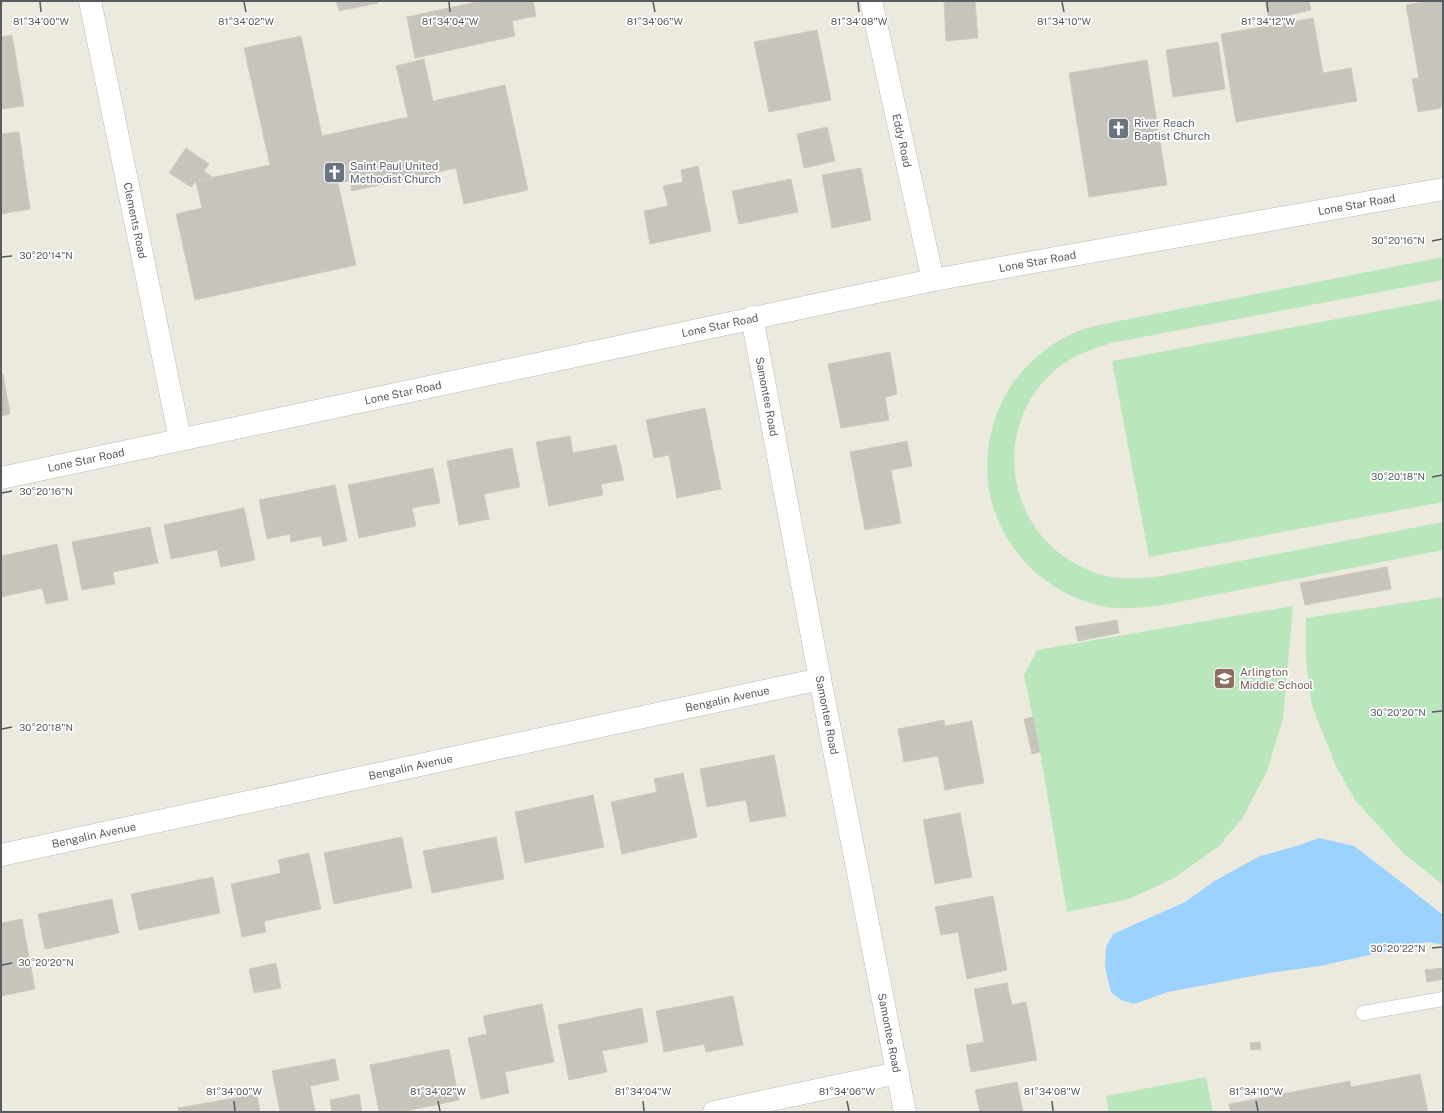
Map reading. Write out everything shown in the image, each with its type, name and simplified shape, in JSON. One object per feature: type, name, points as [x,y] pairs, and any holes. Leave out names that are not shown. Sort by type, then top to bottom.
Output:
[{"type":"street","name":"Clements Road","points":[[90,1],[180,439]]},
{"type":"street","name":"Eddy Road","points":[[871,1],[932,280]]},
{"type":"street","name":"Lone Star Road","points":[[1,478],[752,317],[932,280],[1443,189]]},
{"type":"street","name":"Samontee Road","points":[[752,317],[820,679],[905,1112]]},
{"type":"street","name":"Bengalin Avenue","points":[[1,855],[820,679]]},
{"type":"street","points":[[714,1112],[898,1073]]},
{"type":"lane","points":[[1363,1013],[1443,999]]},
{"type":"green space","points":[[1443,257],[1443,280],[1111,343],[1071,359],[1050,375],[1032,397],[1020,423],[1015,449],[1015,476],[1022,502],[1035,527],[1053,548],[1084,568],[1093,572],[1117,578],[1156,577],[1443,522],[1443,550],[1158,606],[1122,608],[1101,606],[1072,596],[1046,580],[1024,561],[1007,537],[995,511],[988,483],[988,453],[994,422],[1004,398],[1018,376],[1035,358],[1052,345],[1065,337],[1087,328]]},
{"type":"green space","points":[[1443,299],[1443,502],[1149,557],[1112,361]]},
{"type":"green space","points":[[1443,597],[1443,885],[1404,854],[1355,800],[1335,764],[1312,706],[1306,662],[1306,618]]},
{"type":"green space","points":[[1293,606],[1283,719],[1267,771],[1242,819],[1218,847],[1174,878],[1129,899],[1067,912],[1040,752],[1024,675],[1037,650]]},
{"type":"green space","points":[[1206,1077],[1213,1112],[1109,1112],[1106,1096]]},
{"type":"water","points":[[1319,838],[1354,846],[1443,915],[1443,945],[1428,942],[1320,966],[1269,973],[1168,992],[1134,1004],[1121,1000],[1111,992],[1105,967],[1106,947],[1113,934],[1185,902],[1216,880],[1260,856],[1297,846]]},
{"type":"building","points":[[336,1],[378,1],[378,3],[339,11]]},
{"type":"building","points":[[481,1],[533,1],[536,16],[512,21],[515,36],[415,58],[407,17]]},
{"type":"building","points":[[944,1],[975,1],[978,38],[946,41]]},
{"type":"building","points":[[1265,1],[1309,1],[1311,10],[1269,20]]},
{"type":"building","points":[[1429,1],[1443,1],[1443,100],[1441,108],[1418,112],[1412,79],[1419,78],[1406,5]]},
{"type":"building","points":[[1313,18],[1323,73],[1351,68],[1357,101],[1236,122],[1221,34]]},
{"type":"building","points":[[817,30],[831,100],[769,112],[754,42]]},
{"type":"building","points":[[12,35],[24,106],[1,109],[1,37]]},
{"type":"building","name":"Saint Paul United Methodist Church","points":[[301,36],[322,136],[408,117],[396,66],[424,59],[433,101],[505,85],[528,190],[464,204],[456,168],[352,191],[350,181],[338,183],[356,265],[195,300],[176,214],[202,208],[196,181],[270,165],[244,48]]},
{"type":"building","points":[[1218,42],[1225,89],[1173,97],[1166,50]]},
{"type":"building","name":"River Reach Baptist Church","points":[[1147,60],[1167,185],[1089,197],[1069,73]]},
{"type":"building","points":[[827,127],[835,161],[804,168],[797,134]]},
{"type":"building","points":[[19,132],[30,209],[1,214],[1,134]]},
{"type":"building","points":[[186,148],[209,164],[204,171],[212,177],[196,181],[191,187],[169,173]]},
{"type":"building","points":[[698,166],[711,231],[650,244],[644,211],[668,206],[663,186],[683,182],[681,170]]},
{"type":"building","points":[[861,168],[871,220],[832,228],[822,175]]},
{"type":"building","points":[[791,179],[798,212],[739,224],[732,191]]},
{"type":"building","points":[[890,352],[897,394],[885,397],[889,420],[841,428],[828,364]]},
{"type":"building","points":[[1,374],[3,374],[10,414],[1,416]]},
{"type":"building","points":[[705,408],[721,489],[677,498],[669,455],[654,458],[646,420]]},
{"type":"building","points":[[570,436],[573,453],[616,445],[624,480],[601,484],[603,495],[549,506],[536,442]]},
{"type":"building","points":[[907,441],[912,466],[891,470],[901,523],[865,530],[850,452]]},
{"type":"building","points":[[512,448],[520,487],[484,494],[489,519],[459,525],[447,461]]},
{"type":"building","points":[[433,468],[440,503],[412,508],[416,526],[359,538],[348,485]]},
{"type":"building","points":[[335,485],[347,541],[323,546],[321,536],[291,542],[290,534],[267,539],[259,500]]},
{"type":"building","points":[[244,508],[255,560],[221,567],[217,550],[171,559],[164,525]]},
{"type":"building","points":[[150,527],[158,563],[113,572],[115,584],[82,590],[72,542]]},
{"type":"building","points":[[57,544],[68,600],[46,604],[42,588],[1,597],[1,556]]},
{"type":"building","points":[[1387,567],[1391,589],[1305,605],[1300,583]]},
{"type":"building","points":[[1117,620],[1119,633],[1078,641],[1075,627]]},
{"type":"building","points":[[1033,717],[1040,752],[1032,754],[1024,719]]},
{"type":"building","points":[[944,720],[945,726],[972,721],[984,783],[945,790],[938,756],[904,762],[898,729]]},
{"type":"building","points":[[774,755],[786,816],[750,822],[746,800],[707,807],[700,769]]},
{"type":"building","points":[[683,773],[697,837],[622,854],[611,802],[657,792],[654,779]]},
{"type":"building","points":[[593,795],[604,847],[525,863],[515,812]]},
{"type":"building","points":[[960,813],[972,877],[935,884],[923,820]]},
{"type":"building","points":[[402,837],[412,888],[334,904],[324,853]]},
{"type":"building","points":[[496,837],[504,879],[432,893],[423,851]]},
{"type":"building","points":[[309,853],[321,909],[264,921],[266,932],[242,937],[231,884],[281,873],[278,860]]},
{"type":"building","points":[[213,877],[220,913],[139,930],[131,894]]},
{"type":"building","points":[[993,896],[1007,970],[967,979],[958,932],[941,935],[935,907]]},
{"type":"building","points":[[112,899],[119,933],[45,949],[38,914]]},
{"type":"building","points":[[22,919],[35,989],[1,996],[1,923]]},
{"type":"building","points":[[276,963],[281,988],[254,993],[249,969]]},
{"type":"building","points":[[1442,968],[1443,979],[1427,982],[1425,970]]},
{"type":"building","points":[[1007,983],[1012,1005],[1026,1002],[1037,1060],[971,1072],[966,1045],[984,1042],[974,989]]},
{"type":"building","points":[[733,996],[743,1045],[706,1052],[704,1044],[664,1052],[656,1011]]},
{"type":"building","points":[[542,1004],[554,1062],[505,1072],[509,1093],[481,1099],[468,1038],[487,1034],[483,1016]]},
{"type":"building","points":[[642,1008],[648,1042],[602,1051],[607,1072],[569,1080],[558,1025]]},
{"type":"building","points":[[1260,1042],[1261,1049],[1251,1050],[1250,1043]]},
{"type":"building","points":[[449,1049],[459,1100],[401,1112],[379,1112],[370,1065]]},
{"type":"building","points":[[335,1059],[339,1080],[310,1086],[315,1112],[280,1112],[272,1071]]},
{"type":"building","points":[[1420,1074],[1428,1112],[1231,1112],[1229,1104],[1350,1081],[1351,1087]]},
{"type":"building","points":[[1017,1082],[1023,1112],[980,1112],[975,1090]]},
{"type":"building","points":[[257,1094],[260,1112],[179,1112],[178,1108]]},
{"type":"building","points":[[359,1094],[362,1112],[332,1112],[330,1100]]},
{"type":"place","name":"River Reach Baptist Church","points":[[1118,129]]},
{"type":"place","name":"Saint Paul United Methodist Church","points":[[335,172]]},
{"type":"place","name":"Arlington Middle School","points":[[1224,678]]}]
